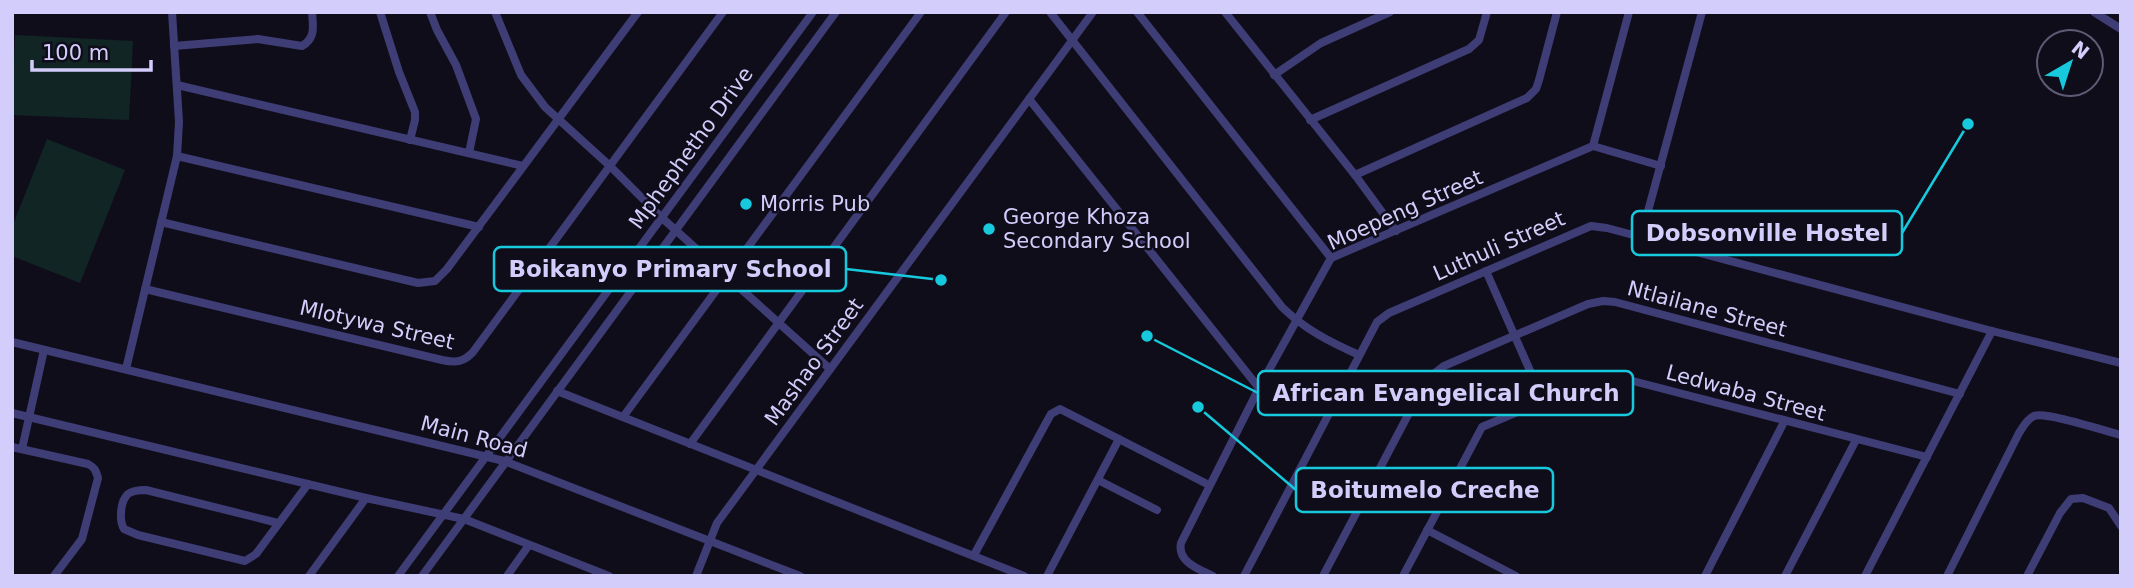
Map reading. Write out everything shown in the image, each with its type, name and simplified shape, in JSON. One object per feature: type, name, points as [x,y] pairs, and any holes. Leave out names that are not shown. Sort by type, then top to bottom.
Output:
[{"type":"street","points":[[126,369],[177,156],[179,129],[172,12]]},
{"type":"street","points":[[174,46],[258,39],[302,46],[310,41],[313,35],[312,12]]},
{"type":"street","points":[[380,12],[415,111],[410,140]]},
{"type":"street","points":[[430,12],[456,65],[475,116],[469,153]]},
{"type":"street","points":[[495,12],[521,75],[558,120],[830,369]]},
{"type":"street","points":[[161,222],[418,283],[430,283],[439,278],[479,227],[638,12]]},
{"type":"street","name":"Mlotywa Street","points":[[145,289],[442,360],[461,362],[473,352],[723,12]]},
{"type":"street","name":"Mphephetho Drive","points":[[398,576],[813,12]]},
{"type":"street","name":"Mphephetho Drive","points":[[422,576],[836,12]]},
{"type":"street","points":[[623,417],[921,12]]},
{"type":"street","points":[[690,443],[1006,12]]},
{"type":"street","points":[[1050,12],[1282,307],[1295,320],[1359,355]]},
{"type":"street","name":"Mashao Street","points":[[696,576],[717,523],[1093,12]]},
{"type":"street","points":[[1137,12],[1331,258]]},
{"type":"street","points":[[1225,12],[1396,230]]},
{"type":"street","points":[[1274,75],[1321,43],[1390,12]]},
{"type":"street","points":[[1310,120],[1469,49],[1479,40],[1487,12]]},
{"type":"street","points":[[1355,175],[1532,94],[1539,80],[1557,12]]},
{"type":"street","points":[[1629,12],[1594,146],[1661,166]]},
{"type":"street","points":[[1641,237],[1702,12]]},
{"type":"street","points":[[2094,12],[2121,29]]},
{"type":"street","points":[[177,85],[523,166]]},
{"type":"street","points":[[1029,99],[1259,388]]},
{"type":"street","name":"Moepeng Street","points":[[1213,576],[1184,559],[1181,543],[1259,388],[1331,258],[1594,146]]},
{"type":"street","points":[[177,156],[479,227]]},
{"type":"street","name":"Luthuli Street","points":[[1244,576],[1372,329],[1382,317],[1591,226],[2121,363]]},
{"type":"street","points":[[1486,271],[1543,400]]},
{"type":"street","name":"Ntlailane Street","points":[[1323,576],[1427,379],[1444,366],[1588,304],[1615,302],[1960,394]]},
{"type":"street","points":[[1865,576],[1992,331]]},
{"type":"street","name":"Main Road","points":[[12,342],[505,461],[800,576]]},
{"type":"street","points":[[22,449],[44,350]]},
{"type":"street","name":"Ledwaba Street","points":[[1403,576],[1482,427],[1591,379],[1612,377],[1927,457]]},
{"type":"street","points":[[557,391],[1024,576]]},
{"type":"street","points":[[974,555],[1051,414],[1060,409],[1209,485]]},
{"type":"street","points":[[12,413],[464,519],[609,576]]},
{"type":"street","points":[[1947,576],[2019,433],[2030,418],[2035,415],[2049,415],[2121,435]]},
{"type":"street","points":[[1705,576],[1784,422]]},
{"type":"street","points":[[1047,576],[1119,439]]},
{"type":"street","points":[[1785,576],[1856,440]]},
{"type":"street","points":[[12,447],[88,464],[94,467],[98,478],[82,539],[54,576]]},
{"type":"street","points":[[1098,480],[1157,510]]},
{"type":"street","points":[[278,523],[146,490],[128,493],[120,520],[124,529],[129,532],[244,561],[256,554],[308,484]]},
{"type":"street","points":[[309,576],[366,498]]},
{"type":"street","points":[[2027,576],[2060,513],[2071,499],[2083,498],[2109,508],[2121,526]]},
{"type":"street","points":[[1427,530],[1516,576]]},
{"type":"street","points":[[507,576],[529,545]]},
{"type":"green space","points":[[15,35],[133,41],[129,120],[12,115]]},
{"type":"green space","points":[[47,139],[125,170],[80,283],[12,256],[12,227]]},
{"type":"place","name":"Dobsonville Hostel","points":[[1968,124]]},
{"type":"place","name":"Morris Pub","points":[[746,204]]},
{"type":"place","name":"George Khoza Secondary School","points":[[989,229]]},
{"type":"place","name":"Boikanyo Primary School","points":[[941,280]]},
{"type":"place","name":"African Evangelical Church","points":[[1147,336]]},
{"type":"place","name":"Boitumelo Creche","points":[[1198,407]]}]
